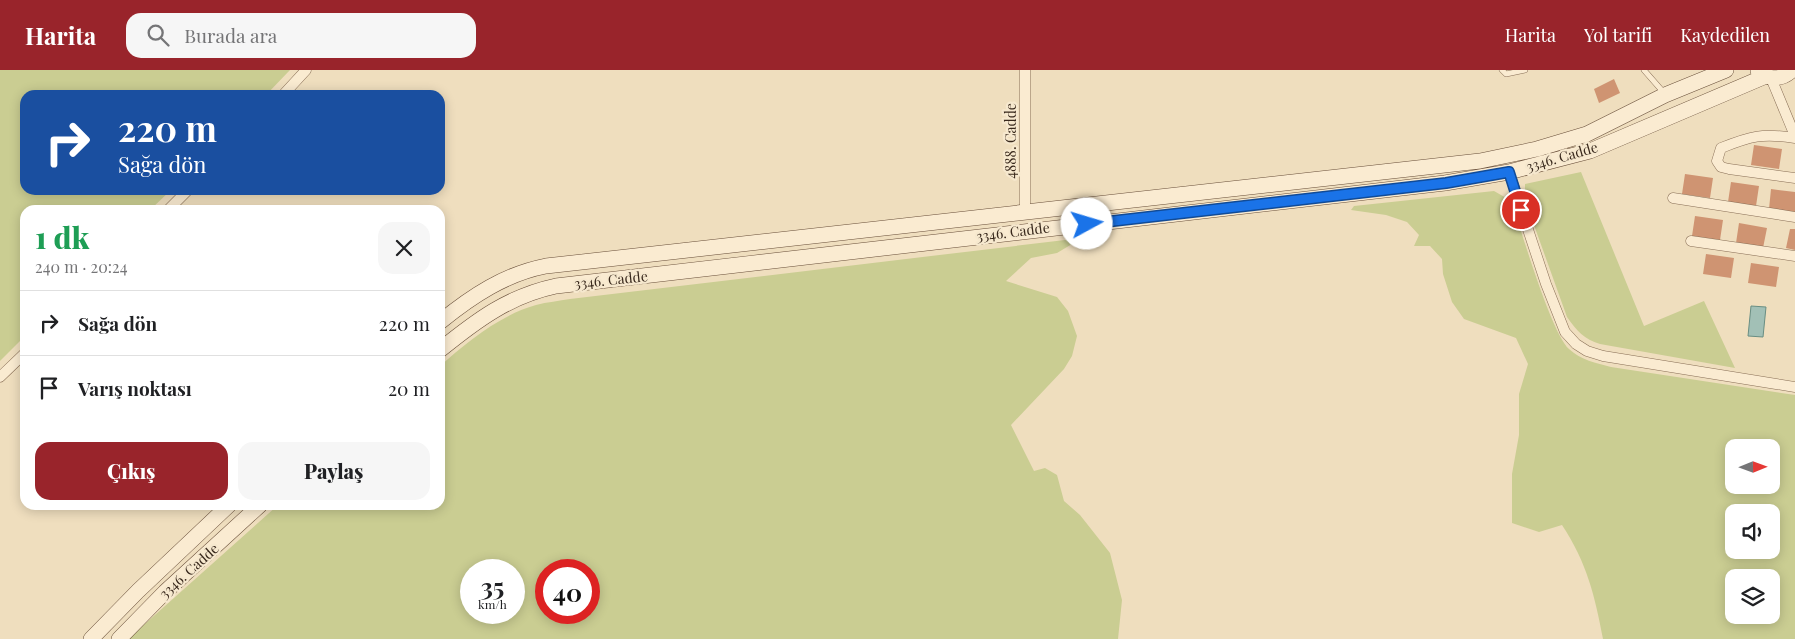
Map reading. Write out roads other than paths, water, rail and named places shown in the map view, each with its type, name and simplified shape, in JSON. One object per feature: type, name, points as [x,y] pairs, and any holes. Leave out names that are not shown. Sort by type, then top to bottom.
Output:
[{"type":"street","points":[[288,90],[306,70]]},
{"type":"street","name":"4888. Cadde","points":[[1025,70],[1025,211]]},
{"type":"street","name":"3346. Cadde","points":[[445,318],[462,304],[494,284],[524,271],[546,266],[1480,161],[1573,139],[1601,128],[1665,95],[1726,70]]},
{"type":"street","name":"3346. Cadde","points":[[445,346],[478,319],[504,303],[526,294],[556,286],[1446,183],[1509,172],[1597,148],[1765,75],[1782,77],[1792,70]]},
{"type":"street","points":[[1765,75],[1792,121],[1795,137],[1750,136],[1721,148],[1717,161],[1721,167],[1729,169],[1795,178]]},
{"type":"street","points":[[1509,172],[1555,308],[1565,332],[1576,344],[1587,351],[1603,356],[1795,387]]},
{"type":"street","points":[[173,205],[183,195]]},
{"type":"street","points":[[1673,198],[1795,217]]},
{"type":"street","points":[[1691,241],[1795,256]]},
{"type":"street","points":[[0,378],[20,358]]},
{"type":"street","name":"3346. Cadde","points":[[92,639],[224,510]]},
{"type":"street","name":"3346. Cadde","points":[[119,639],[165,592],[255,510]]},
{"type":"lane","points":[[1502,70],[1506,74],[1525,70]]},
{"type":"lane","points":[[1644,70],[1665,95]]},
{"type":"water","points":[[1751,306],[1766,307],[1763,337],[1748,336]]}]
